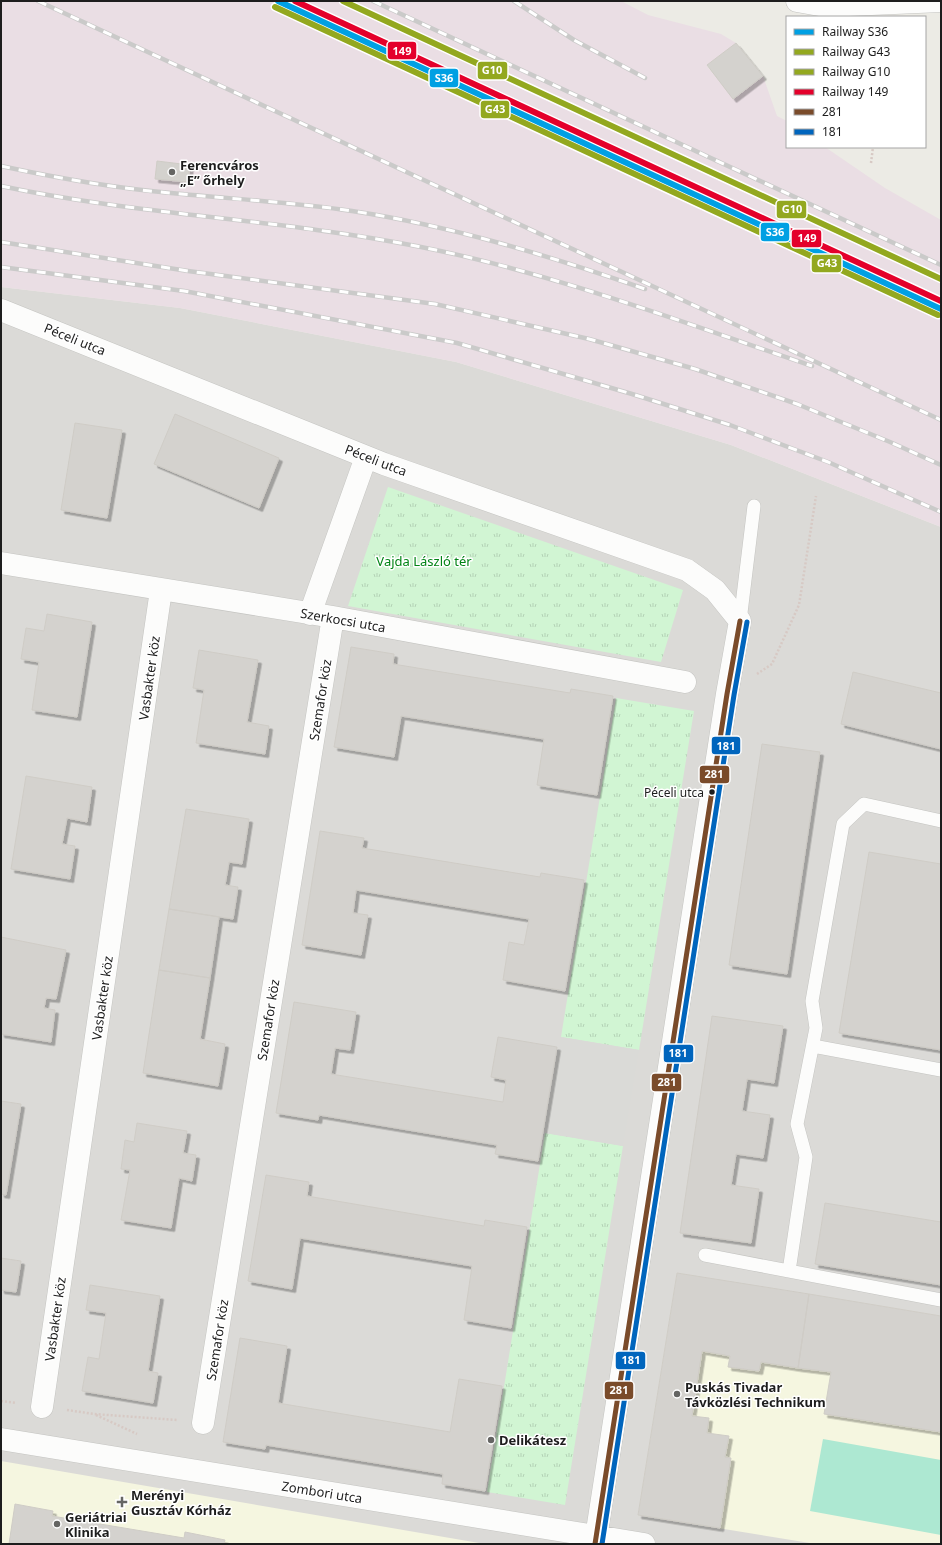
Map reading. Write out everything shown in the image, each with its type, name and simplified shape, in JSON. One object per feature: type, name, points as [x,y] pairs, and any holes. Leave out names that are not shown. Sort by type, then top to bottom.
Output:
[{"type":"street","points":[[797,1],[825,8],[941,1]]},
{"type":"street","name":"Péceli utca","points":[[1,310],[366,457],[688,570],[714,590],[740,621]]},
{"type":"street","points":[[310,614],[366,457]]},
{"type":"street","name":"Szerkocsi utca","points":[[1,563],[333,617],[685,682]]},
{"type":"street","name":"Vasbakter köz","points":[[42,1407],[162,590]]},
{"type":"street","name":"Szemafor köz","points":[[203,1423],[333,617]]},
{"type":"street","points":[[596,1540],[727,694],[740,621]]},
{"type":"street","name":"Zombori utca","points":[[1,1439],[596,1540],[644,1544]]},
{"type":"lane","points":[[740,621],[754,506]]},
{"type":"lane","points":[[789,1271],[806,1157],[797,1124],[816,1028],[812,1001],[843,824],[864,804],[941,821]]},
{"type":"lane","points":[[813,1046],[941,1070]]},
{"type":"lane","points":[[705,1255],[941,1300]]},
{"type":"path","points":[[871,162],[873,148]]},
{"type":"path","points":[[727,694],[772,664],[799,605],[816,496]]},
{"type":"path","points":[[1,1401],[94,1414],[203,1423]]},
{"type":"shaded area","points":[[1,1],[621,1],[648,15],[721,34],[736,43],[707,66],[733,99],[763,76],[777,116],[786,120],[786,148],[826,148],[885,188],[941,220],[941,527],[731,445],[456,362],[180,308],[1,287]]},
{"type":"shaded area","points":[[1,287],[180,308],[456,362],[731,445],[941,527],[941,1544],[1,1544]]},
{"type":"shaded area","points":[[561,1037],[639,1050],[623,1146],[545,1133]]},
{"type":"shaded area","points":[[677,1273],[941,1316],[941,1544],[816,1544],[638,1515]]},
{"type":"shaded area","name":"Merényi Gusztáv Kórház","points":[[1,1461],[485,1544],[1,1544]]},
{"type":"green space","name":"Vajda László tér","points":[[388,487],[683,590],[661,662],[348,606]]},
{"type":"green space","points":[[616,698],[694,711],[639,1050],[561,1037]]},
{"type":"green space","points":[[545,1133],[623,1146],[565,1505],[487,1492]]},
{"type":"green space","points":[[823,1439],[941,1460],[941,1535],[810,1511]]},
{"type":"building","points":[[736,43],[763,76],[733,99],[707,65]]},
{"type":"building","name":"Ferencváros „E” őrhely","points":[[157,161],[190,165],[188,182],[155,179]]},
{"type":"building","points":[[175,414],[279,458],[259,508],[154,464]]},
{"type":"building","points":[[75,423],[122,430],[107,518],[61,510]]},
{"type":"building","points":[[47,614],[92,622],[77,717],[32,710],[39,662],[21,659],[26,628],[44,631]]},
{"type":"building","points":[[351,647],[394,654],[393,664],[570,693],[571,689],[613,696],[597,795],[537,785],[544,739],[401,716],[394,757],[334,747]]},
{"type":"building","points":[[199,650],[258,660],[247,722],[269,726],[265,754],[196,743],[204,690],[193,688]]},
{"type":"building","points":[[853,672],[941,693],[941,749],[841,724]]},
{"type":"building","points":[[762,744],[820,752],[787,974],[729,965]]},
{"type":"building","points":[[26,776],[92,787],[87,822],[67,818],[62,844],[75,846],[70,879],[11,869]]},
{"type":"building","points":[[186,809],[249,819],[242,864],[229,862],[225,885],[238,887],[233,919],[169,909]]},
{"type":"building","points":[[320,831],[364,838],[362,848],[540,877],[541,873],[584,880],[565,991],[503,980],[509,942],[524,945],[529,919],[356,890],[353,913],[368,915],[361,955],[302,945]]},
{"type":"building","points":[[869,852],[941,864],[941,1050],[839,1033]]},
{"type":"building","points":[[169,909],[219,917],[210,978],[159,970]]},
{"type":"building","points":[[1,937],[66,950],[56,999],[46,998],[44,1008],[55,1010],[51,1042],[1,1034]]},
{"type":"building","points":[[159,970],[210,978],[200,1039],[225,1044],[218,1086],[143,1073]]},
{"type":"building","points":[[294,1002],[356,1012],[350,1050],[335,1048],[331,1074],[503,1102],[506,1080],[491,1077],[498,1037],[557,1047],[538,1161],[495,1154],[497,1145],[319,1115],[318,1120],[276,1113]]},
{"type":"building","points":[[712,1016],[783,1026],[774,1083],[747,1079],[742,1111],[770,1115],[763,1158],[736,1154],[731,1185],[759,1189],[751,1243],[680,1233]]},
{"type":"building","points":[[1,1101],[21,1104],[6,1195],[1,1194]]},
{"type":"building","points":[[137,1123],[187,1131],[183,1153],[196,1155],[192,1181],[179,1178],[171,1228],[121,1220],[130,1170],[121,1169],[125,1140],[134,1142]]},
{"type":"building","points":[[266,1175],[309,1182],[307,1196],[484,1226],[485,1220],[527,1227],[511,1328],[464,1320],[472,1266],[300,1238],[292,1289],[248,1281]]},
{"type":"building","points":[[825,1203],[941,1222],[941,1285],[815,1264]]},
{"type":"building","points":[[1,1258],[21,1261],[16,1292],[1,1290]]},
{"type":"building","name":"Puskás Tivadar Távközlési Technikum","points":[[677,1273],[809,1294],[798,1368],[761,1362],[759,1371],[728,1367],[730,1356],[702,1351],[692,1416],[709,1418],[707,1433],[729,1436],[725,1457],[731,1458],[720,1528],[638,1515]]},
{"type":"building","points":[[90,1285],[160,1296],[148,1371],[158,1373],[153,1403],[82,1391],[88,1357],[99,1359],[106,1313],[86,1310]]},
{"type":"building","points":[[809,1294],[941,1316],[941,1432],[824,1414],[831,1372],[798,1368]]},
{"type":"building","points":[[240,1338],[287,1346],[278,1403],[450,1432],[459,1379],[502,1386],[485,1491],[442,1484],[443,1474],[266,1445],[265,1449],[223,1442]]},
{"type":"building","name":"Geriátriai Klinika","points":[[15,1504],[53,1511],[52,1516],[184,1538],[185,1532],[225,1540],[224,1544],[9,1544]]},
{"type":"railway","points":[[38,1],[941,420]]},
{"type":"railway","points":[[373,1],[941,265]]},
{"type":"railway","points":[[514,1],[574,40],[645,78]]},
{"type":"railway","points":[[1,166],[128,188],[307,205],[389,217],[500,243],[645,289]]},
{"type":"railway","points":[[1,186],[104,204],[312,229],[416,246],[466,257],[616,299],[812,366]]},
{"type":"railway","points":[[1,242],[188,271],[435,304],[589,339],[695,369],[797,404],[890,442],[941,465]]},
{"type":"railway","points":[[1,267],[184,291],[457,343],[632,394],[730,425],[828,462],[941,512]]},
{"type":"rail line","name":"S36","points":[[278,1],[941,309]]},
{"type":"rail line","name":"149","points":[[295,1],[941,301]]},
{"type":"rail line","name":"G10","points":[[343,1],[941,279]]},
{"type":"rail line","name":"G43","points":[[275,7],[938,315]]},
{"type":"transit line","name":"281","points":[[595,1544],[727,694],[740,621]]},
{"type":"transit line","name":"181","points":[[602,1544],[734,695],[747,622]]},
{"type":"place","name":"Ferencváros „E” őrhely","points":[[172,172]]},
{"type":"place","name":"Péceli utca","points":[[712,792]]},
{"type":"place","name":"Puskás Tivadar Távközlési Technikum","points":[[677,1394]]},
{"type":"place","name":"Delikátesz","points":[[491,1440]]},
{"type":"place","name":"Merényi Gusztáv Kórház","points":[[122,1502]]},
{"type":"place","name":"Geriátriai Klinika","points":[[57,1524]]}]
